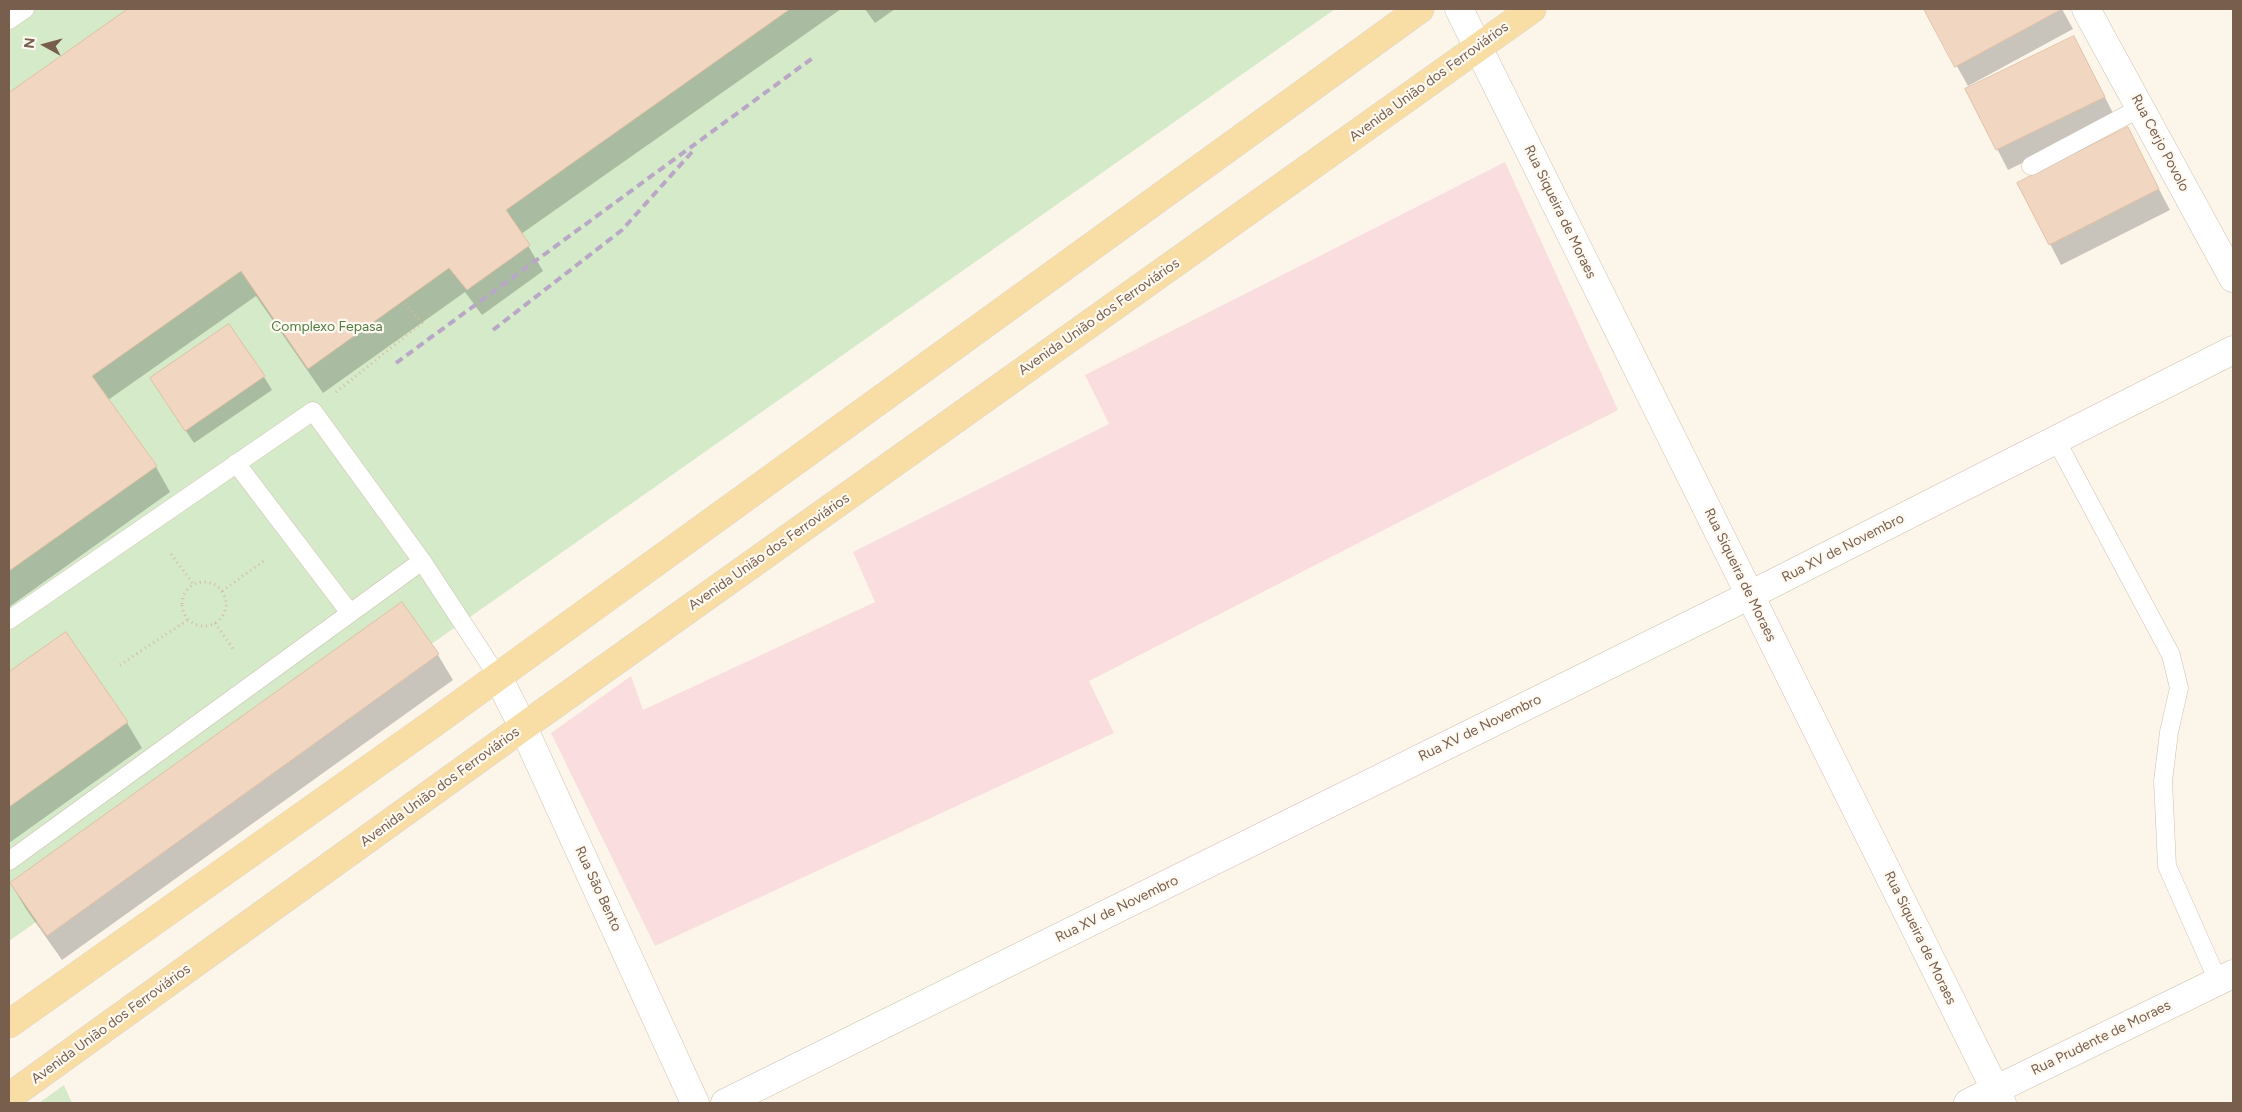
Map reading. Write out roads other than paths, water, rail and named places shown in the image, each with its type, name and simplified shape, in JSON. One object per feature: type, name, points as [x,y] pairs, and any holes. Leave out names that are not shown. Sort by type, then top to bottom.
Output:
[{"type":"main road","points":[[9,1024],[498,677],[1420,9]]},
{"type":"main road","name":"Avenida União dos Ferroviários","points":[[9,1097],[524,727],[1532,9]]},
{"type":"street","name":"Rua Siqueira de Moraes","points":[[1459,9],[1998,1097]]},
{"type":"street","name":"Rua Cerjo Povolo","points":[[2086,9],[2142,107],[2233,278]]},
{"type":"street","name":"Rua XV de Novembro","points":[[725,1103],[1750,594],[2233,350]]},
{"type":"street","name":"Rua São Bento","points":[[498,677],[524,727],[696,1103]]},
{"type":"street","name":"Rua Prudente de Moraes","points":[[1968,1103],[1998,1097],[2226,977]]},
{"type":"lane","points":[[9,20],[25,9]]},
{"type":"lane","points":[[2031,166],[2142,107]]},
{"type":"lane","points":[[9,620],[312,411],[422,561],[498,677]]},
{"type":"lane","points":[[2056,440],[2171,655],[2179,688],[2169,732],[2163,781],[2167,866],[2226,977]]},
{"type":"lane","points":[[236,463],[350,613]]},
{"type":"lane","points":[[9,861],[422,561]]},
{"type":"railway","points":[[396,363],[814,57]]},
{"type":"railway","points":[[493,330],[622,230],[692,152]]},
{"type":"park label","name":"Complexo Fepasa","points":[[327,327]]}]
